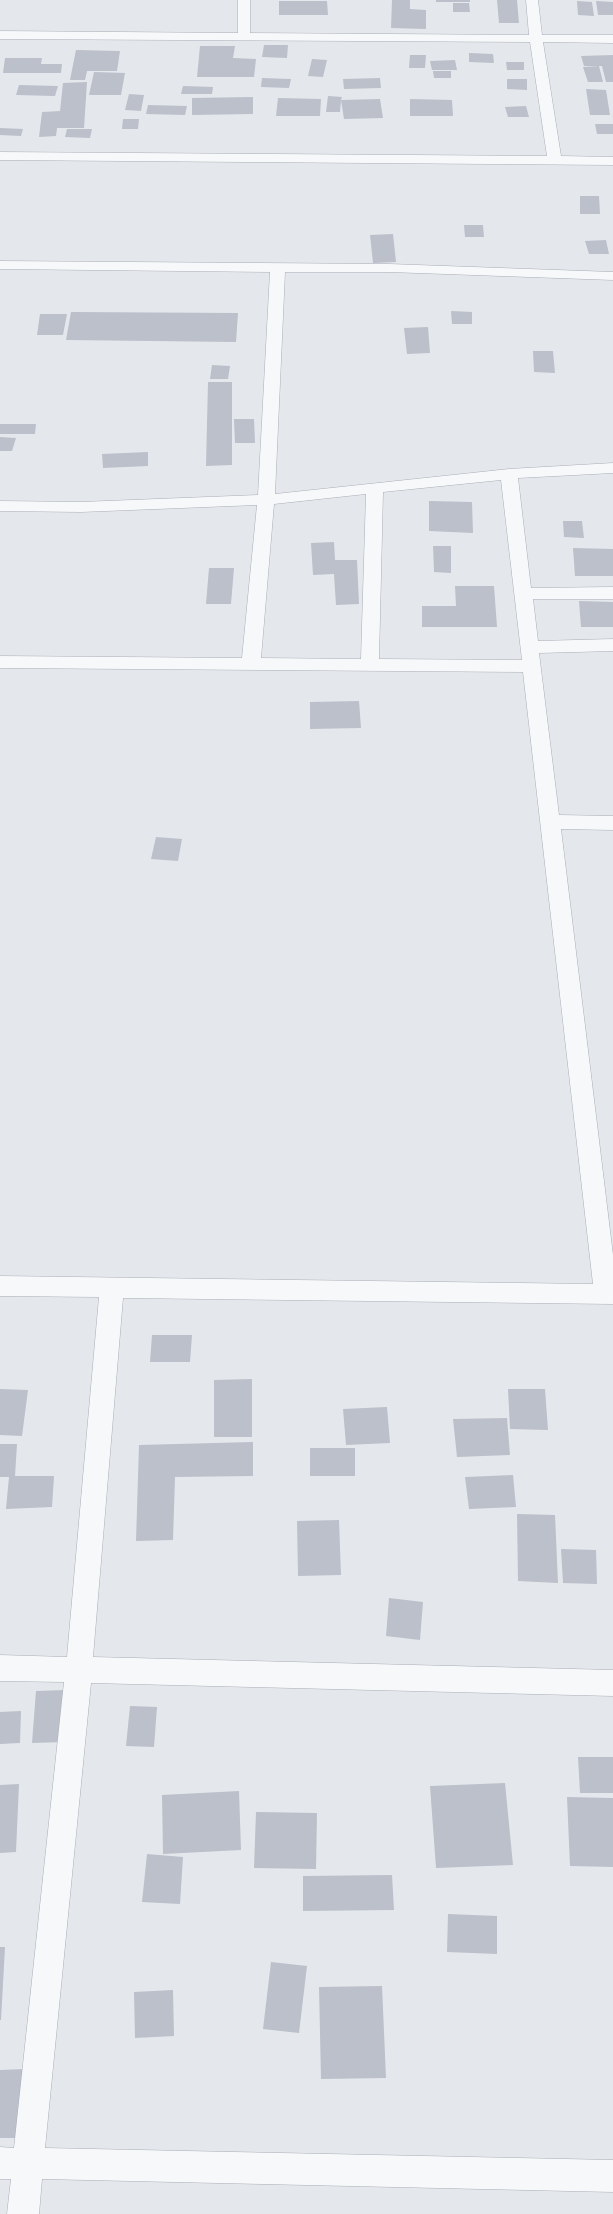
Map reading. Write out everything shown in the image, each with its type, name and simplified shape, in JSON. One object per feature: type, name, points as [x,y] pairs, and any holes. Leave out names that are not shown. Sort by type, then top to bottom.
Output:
[{"type":"street","points":[[244,0],[244,36]]},
{"type":"street","points":[[532,0],[536,39],[555,161]]},
{"type":"street","points":[[0,34],[613,39]]},
{"type":"street","points":[[0,156],[613,161]]},
{"type":"street","points":[[0,265],[396,268],[613,276]]},
{"type":"street","points":[[251,664],[266,500],[278,268]]},
{"type":"street","points":[[0,506],[81,507],[266,500],[375,490],[509,474],[613,468]]},
{"type":"street","points":[[0,1286],[610,1294],[550,822],[509,474]]},
{"type":"street","points":[[370,665],[375,490]]},
{"type":"street","points":[[524,594],[613,593]]},
{"type":"street","points":[[0,662],[370,665],[531,656],[613,645]]},
{"type":"street","points":[[550,822],[613,823]]},
{"type":"street","points":[[23,2214],[13,2164],[79,1668],[112,1288]]},
{"type":"street","points":[[0,1668],[79,1668],[613,1683]]},
{"type":"street","points":[[13,2164],[613,2176]]},
{"type":"building","points":[[392,0],[410,0],[410,9],[426,10],[426,29],[391,28]]},
{"type":"building","points":[[436,0],[470,0],[470,2],[436,2]]},
{"type":"building","points":[[497,0],[517,0],[519,23],[499,23]]},
{"type":"building","points":[[279,1],[327,1],[328,15],[279,15]]},
{"type":"building","points":[[577,1],[592,2],[594,16],[578,15]]},
{"type":"building","points":[[596,1],[613,2],[613,15],[598,15]]},
{"type":"building","points":[[453,3],[469,3],[470,12],[453,12]]},
{"type":"building","points":[[264,45],[288,45],[287,58],[262,57]]},
{"type":"building","points":[[200,46],[235,46],[233,58],[256,59],[254,77],[197,77]]},
{"type":"building","points":[[76,50],[120,51],[117,71],[87,71],[85,80],[70,80]]},
{"type":"building","points":[[469,53],[493,54],[494,63],[469,62]]},
{"type":"building","points":[[410,55],[426,55],[425,68],[409,68]]},
{"type":"building","points":[[613,55],[613,82],[606,82],[602,66],[584,66],[581,56]]},
{"type":"building","points":[[5,58],[42,58],[41,64],[62,64],[61,73],[3,73]]},
{"type":"building","points":[[312,59],[327,60],[323,77],[308,76]]},
{"type":"building","points":[[455,60],[457,70],[432,70],[430,61]]},
{"type":"building","points":[[506,62],[524,62],[524,70],[507,70]]},
{"type":"building","points":[[599,66],[603,82],[588,82],[583,67]]},
{"type":"building","points":[[433,71],[451,71],[451,78],[434,78]]},
{"type":"building","points":[[94,72],[125,73],[121,95],[89,95]]},
{"type":"building","points":[[262,78],[291,79],[289,88],[261,87]]},
{"type":"building","points":[[380,78],[381,88],[344,89],[343,79]]},
{"type":"building","points":[[507,79],[527,79],[527,90],[507,89]]},
{"type":"building","points":[[87,82],[84,128],[57,128],[56,136],[39,137],[42,112],[60,111],[63,83]]},
{"type":"building","points":[[19,85],[58,86],[55,96],[16,95]]},
{"type":"building","points":[[183,86],[213,87],[212,94],[181,94]]},
{"type":"building","points":[[586,89],[606,90],[610,115],[590,115]]},
{"type":"building","points":[[129,94],[144,95],[141,111],[125,110]]},
{"type":"building","points":[[328,96],[342,97],[340,112],[326,112]]},
{"type":"building","points":[[253,97],[253,114],[192,115],[192,98]]},
{"type":"building","points":[[278,98],[321,99],[320,116],[276,116]]},
{"type":"building","points":[[380,99],[383,118],[344,119],[341,100]]},
{"type":"building","points":[[410,99],[452,100],[453,116],[410,116]]},
{"type":"building","points":[[148,105],[187,106],[185,115],[146,114]]},
{"type":"building","points":[[526,106],[529,117],[508,117],[505,107]]},
{"type":"building","points":[[123,119],[139,119],[138,129],[122,129]]},
{"type":"building","points":[[595,124],[613,124],[613,134],[597,134]]},
{"type":"building","points":[[0,128],[23,129],[21,136],[0,135]]},
{"type":"building","points":[[67,129],[92,129],[90,138],[65,137]]},
{"type":"building","points":[[580,196],[599,196],[600,214],[580,214]]},
{"type":"building","points":[[464,225],[483,225],[484,237],[465,237]]},
{"type":"building","points":[[393,234],[396,262],[373,263],[370,235]]},
{"type":"building","points":[[606,240],[609,254],[589,254],[585,241]]},
{"type":"building","points":[[451,311],[472,312],[472,324],[452,324]]},
{"type":"building","points":[[71,312],[238,313],[236,342],[66,340]]},
{"type":"building","points":[[40,314],[67,314],[63,335],[37,335]]},
{"type":"building","points":[[428,327],[430,353],[407,354],[404,328]]},
{"type":"building","points":[[533,351],[553,351],[555,373],[534,372]]},
{"type":"building","points":[[212,365],[230,366],[228,379],[210,379]]},
{"type":"building","points":[[208,382],[232,382],[232,465],[206,466]]},
{"type":"building","points":[[234,419],[254,419],[255,443],[235,443]]},
{"type":"building","points":[[0,424],[36,424],[35,434],[0,434]]},
{"type":"building","points":[[0,437],[16,438],[12,451],[0,451]]},
{"type":"building","points":[[148,452],[148,466],[103,468],[102,454]]},
{"type":"building","points":[[429,501],[472,502],[473,533],[429,531]]},
{"type":"building","points":[[563,521],[582,521],[584,538],[564,537]]},
{"type":"building","points":[[334,542],[335,560],[357,560],[359,604],[336,605],[334,574],[313,575],[311,543]]},
{"type":"building","points":[[433,546],[451,546],[451,573],[434,572]]},
{"type":"building","points":[[573,548],[613,549],[613,576],[575,576]]},
{"type":"building","points":[[209,568],[234,568],[231,604],[206,604]]},
{"type":"building","points":[[455,586],[494,586],[497,627],[422,627],[422,606],[456,606]]},
{"type":"building","points":[[579,601],[613,602],[613,627],[581,627]]},
{"type":"building","points":[[359,701],[361,728],[310,729],[310,702]]},
{"type":"building","points":[[156,837],[182,839],[178,861],[151,859]]},
{"type":"building","points":[[152,1335],[192,1335],[190,1362],[150,1362]]},
{"type":"building","points":[[252,1379],[252,1437],[214,1437],[214,1380]]},
{"type":"building","points":[[0,1389],[28,1390],[22,1436],[0,1435]]},
{"type":"building","points":[[508,1389],[545,1389],[548,1430],[510,1429]]},
{"type":"building","points":[[387,1407],[390,1443],[346,1445],[343,1409]]},
{"type":"building","points":[[507,1418],[510,1455],[457,1457],[453,1419]]},
{"type":"building","points":[[253,1442],[253,1476],[175,1477],[173,1540],[136,1541],[139,1445]]},
{"type":"building","points":[[0,1444],[17,1444],[15,1476],[54,1476],[52,1507],[6,1509],[9,1477],[0,1477]]},
{"type":"building","points":[[310,1448],[355,1448],[355,1476],[310,1476]]},
{"type":"building","points":[[513,1475],[516,1507],[469,1509],[465,1477]]},
{"type":"building","points":[[517,1514],[555,1515],[558,1583],[518,1581]]},
{"type":"building","points":[[339,1520],[341,1575],[298,1576],[297,1521]]},
{"type":"building","points":[[561,1549],[596,1550],[597,1584],[563,1583]]},
{"type":"building","points":[[389,1598],[423,1602],[420,1640],[386,1636]]},
{"type":"building","points":[[66,1690],[64,1742],[32,1743],[36,1691]]},
{"type":"building","points":[[130,1706],[157,1707],[154,1747],[126,1746]]},
{"type":"building","points":[[21,1711],[20,1743],[0,1744],[0,1712]]},
{"type":"building","points":[[578,1757],[613,1757],[613,1793],[580,1793]]},
{"type":"building","points":[[505,1783],[513,1865],[436,1868],[430,1786]]},
{"type":"building","points":[[19,1784],[16,1852],[0,1853],[0,1785]]},
{"type":"building","points":[[239,1791],[241,1850],[163,1854],[162,1795]]},
{"type":"building","points":[[567,1797],[613,1798],[613,1867],[570,1866]]},
{"type":"building","points":[[256,1812],[317,1813],[316,1869],[254,1868]]},
{"type":"building","points":[[147,1854],[183,1857],[180,1904],[142,1902]]},
{"type":"building","points":[[392,1875],[394,1910],[303,1911],[303,1876]]},
{"type":"building","points":[[448,1914],[497,1916],[497,1954],[447,1952]]},
{"type":"building","points":[[0,1947],[5,1947],[1,2020],[0,2020]]},
{"type":"building","points":[[271,1962],[307,1966],[299,2033],[263,2029]]},
{"type":"building","points":[[382,1986],[386,2078],[321,2079],[319,1987]]},
{"type":"building","points":[[173,1990],[174,2036],[135,2038],[134,1992]]},
{"type":"building","points":[[25,2069],[21,2138],[0,2138],[0,2070]]}]
